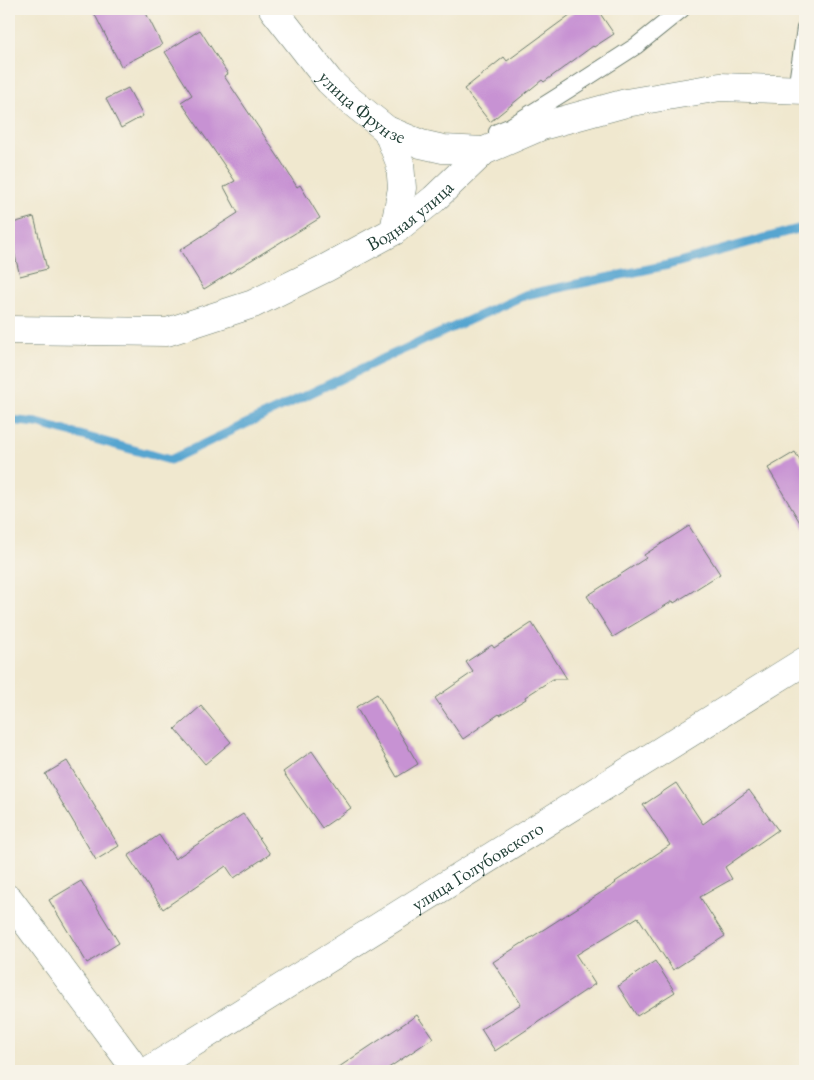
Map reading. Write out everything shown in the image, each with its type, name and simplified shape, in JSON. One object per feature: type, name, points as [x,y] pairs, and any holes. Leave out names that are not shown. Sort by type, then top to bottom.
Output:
[{"type":"street","name":"улица Фрунзе","points":[[273,9],[312,62],[329,81],[387,130],[421,144],[443,149],[471,151]]},
{"type":"street","name":"Водная улица","points":[[9,330],[167,332],[253,304],[326,268],[394,230],[434,199],[471,151],[542,126],[626,103],[720,87],[801,90]]},
{"type":"street","points":[[387,130],[400,163],[402,180],[394,230]]},
{"type":"street","name":"улица Голубовского","points":[[148,1071],[805,661]]},
{"type":"street","points":[[9,899],[137,1071]]},
{"type":"lane","points":[[471,151],[636,46],[682,9]]},
{"type":"lane","points":[[801,90],[805,28]]},
{"type":"building","points":[[92,9],[144,9],[162,45],[121,66]]},
{"type":"building","points":[[578,9],[597,9],[614,34],[593,46],[544,82],[542,80],[490,122],[464,89],[504,57],[507,61]]},
{"type":"building","points":[[200,30],[228,74],[224,76],[297,187],[300,185],[320,218],[204,289],[180,250],[238,213],[224,187],[235,181],[181,102],[192,95],[165,52]]},
{"type":"building","points":[[128,88],[143,116],[121,128],[106,99]]},
{"type":"building","points":[[34,217],[47,269],[20,276],[9,224]]},
{"type":"building","points":[[795,452],[805,469],[805,531],[768,468]]},
{"type":"building","points":[[689,526],[720,574],[674,603],[673,601],[613,637],[587,596],[646,558],[644,555]]},
{"type":"building","points":[[532,623],[567,679],[553,679],[525,697],[526,699],[499,714],[463,739],[435,698],[473,672],[466,662],[492,645],[494,648]]},
{"type":"building","points":[[377,694],[418,764],[397,777],[356,707]]},
{"type":"building","points":[[201,706],[231,742],[205,764],[175,729]]},
{"type":"building","points":[[312,751],[351,808],[322,828],[283,772]]},
{"type":"building","points":[[67,761],[119,846],[96,860],[45,774]]},
{"type":"building","points":[[676,783],[703,824],[749,790],[778,830],[725,867],[732,879],[700,897],[725,936],[673,970],[638,917],[576,955],[595,984],[495,1051],[481,1029],[521,1004],[493,962],[616,883],[670,845],[643,805]]},
{"type":"building","points":[[243,814],[270,854],[234,878],[226,866],[163,909],[128,856],[159,835],[175,859]]},
{"type":"building","points":[[81,881],[119,943],[87,963],[49,900]]},
{"type":"building","points":[[655,961],[675,992],[637,1016],[618,986]]},
{"type":"building","points":[[417,1015],[433,1038],[384,1071],[333,1071]]},
{"type":"waterway","points":[[9,420],[37,423],[170,460],[380,360],[525,295],[668,265],[805,227]]}]
